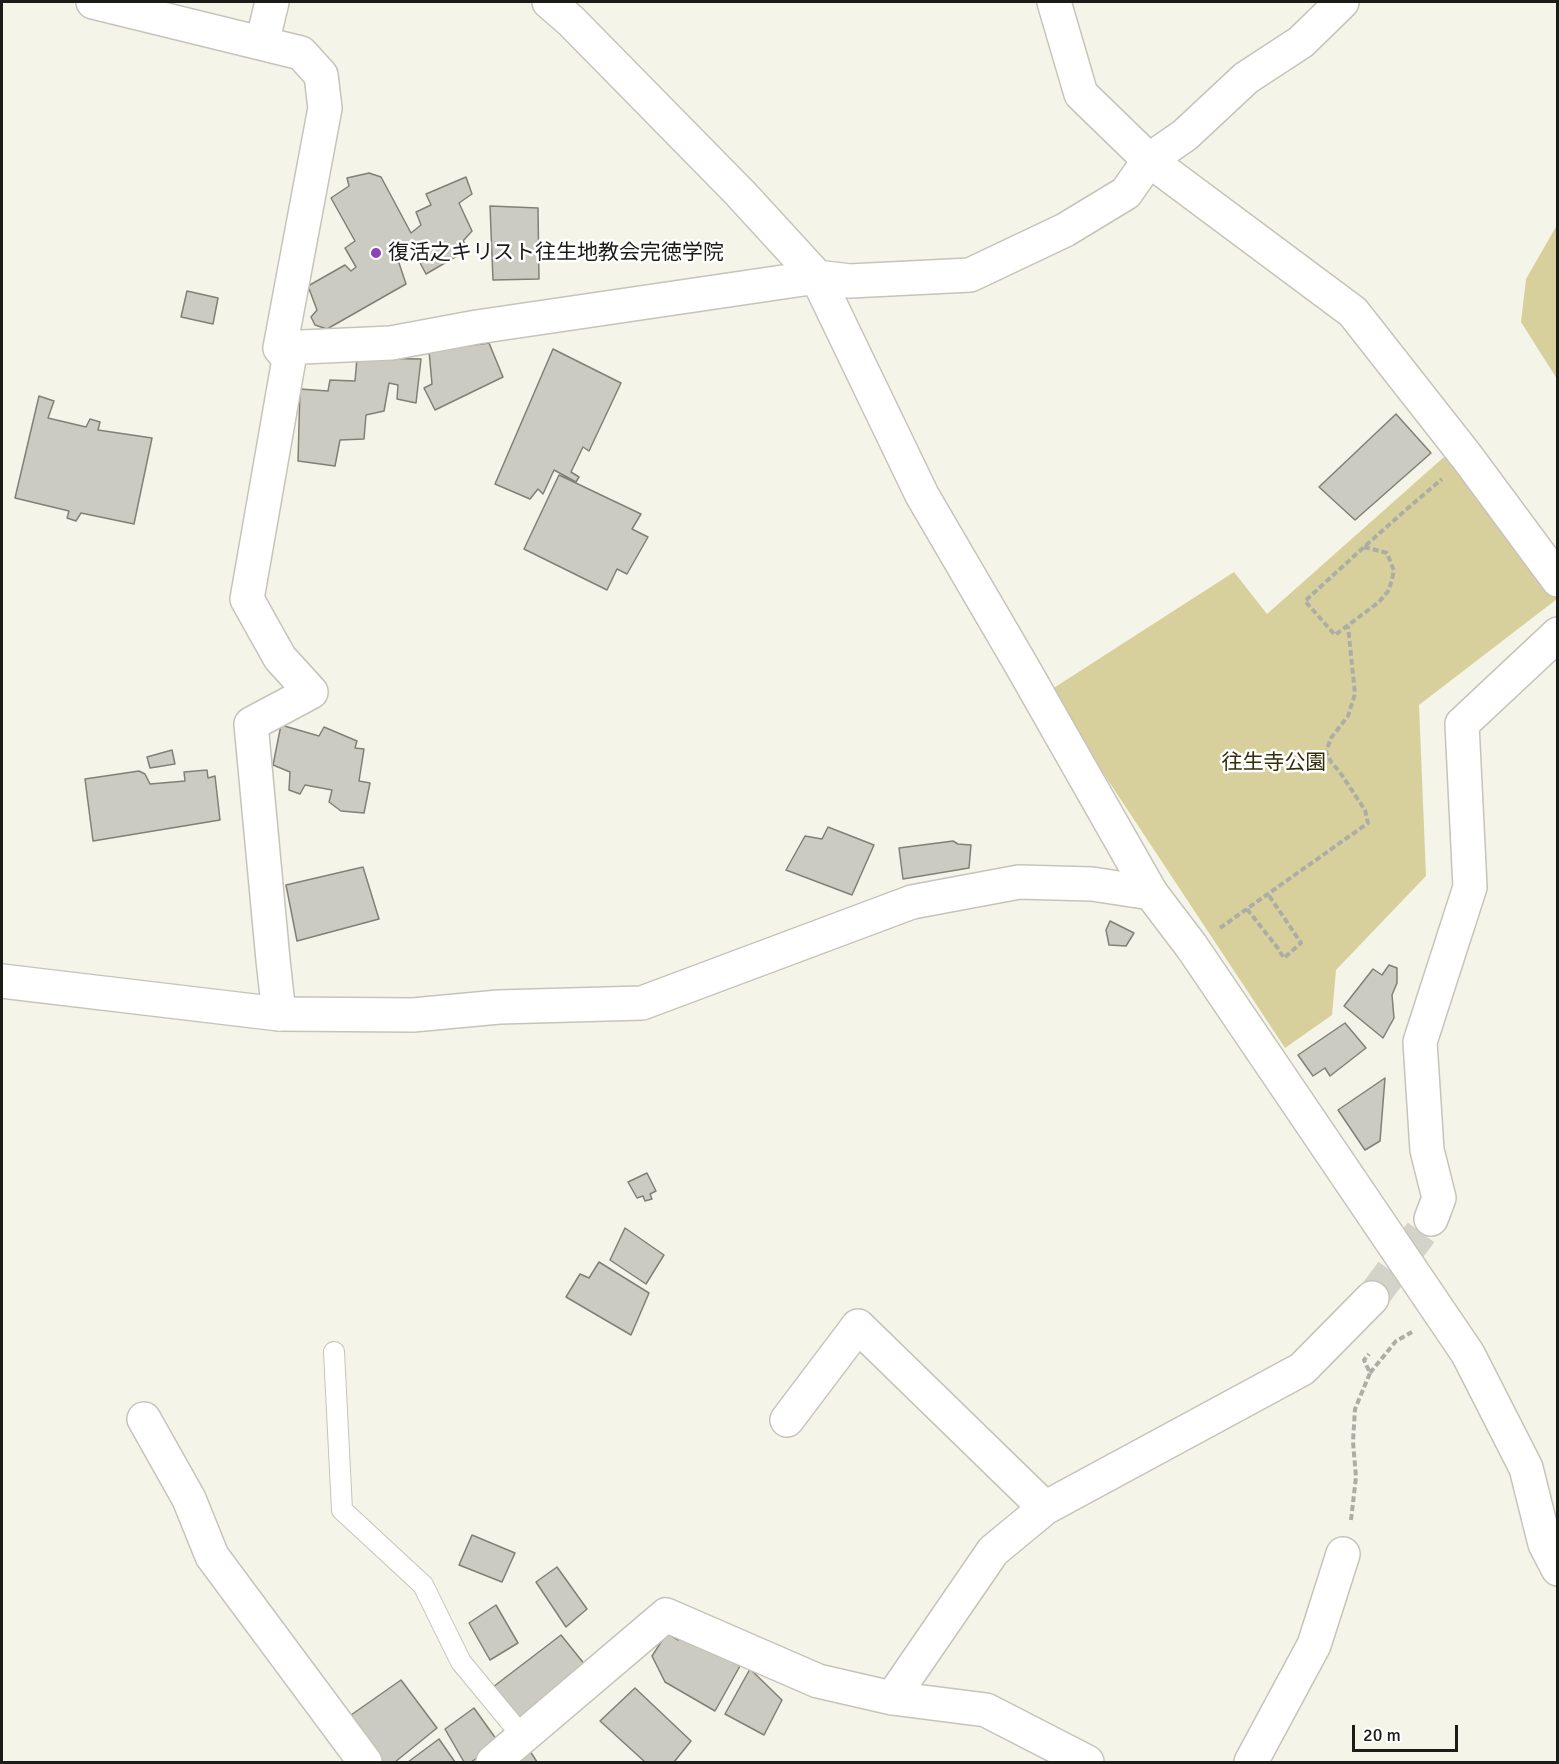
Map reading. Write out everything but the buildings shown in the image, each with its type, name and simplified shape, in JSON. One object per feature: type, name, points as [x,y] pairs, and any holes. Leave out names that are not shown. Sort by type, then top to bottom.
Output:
[{"type":"street","points":[[93,2],[301,53],[321,75],[325,108],[280,348],[289,359],[247,599],[280,658],[311,692],[251,724],[279,1014]]},
{"type":"street","points":[[262,43],[272,2]]},
{"type":"street","points":[[549,2],[571,21],[740,193],[817,277],[922,495],[1151,893],[1192,947],[1468,1354],[1526,1468],[1545,1544],[1557,1569]]},
{"type":"street","points":[[1054,2],[1081,94],[1149,160],[1353,312],[1467,457],[1557,580]]},
{"type":"street","points":[[280,348],[391,343],[477,327],[817,277],[849,281],[970,275],[1065,230],[1126,193],[1149,160],[1185,135],[1246,78],[1302,42],[1342,2]]},
{"type":"street","points":[[1431,1219],[1439,1198],[1427,1150],[1420,1042],[1470,887],[1462,723],[1557,634]]},
{"type":"street","points":[[2,981],[279,1014],[412,1014],[499,1008],[642,1003],[912,903],[1019,882],[1092,884],[1151,893]]},
{"type":"street","points":[[892,1698],[993,1551],[1044,1509],[1302,1369],[1372,1298]]},
{"type":"street","points":[[787,1420],[858,1326],[1044,1509]]},
{"type":"street","points":[[144,1419],[189,1499],[212,1556],[364,1762]]},
{"type":"street","points":[[1251,1762],[1314,1645],[1343,1554]]},
{"type":"street","points":[[493,1762],[666,1615],[818,1681],[892,1698],[986,1710],[1087,1762]]},
{"type":"lane","points":[[334,1352],[342,1510],[423,1585],[461,1662],[523,1737]]},
{"type":"path","points":[[1364,547],[1387,553],[1394,571],[1389,590],[1379,602],[1335,635],[1305,601],[1364,547],[1467,457]]},
{"type":"path","points":[[1192,947],[1368,823],[1365,810],[1339,771],[1330,762],[1326,752],[1331,738],[1348,716],[1355,694],[1348,626]]},
{"type":"path","points":[[1247,909],[1284,958],[1301,943],[1268,894]]},
{"type":"path","points":[[1343,1554],[1352,1516],[1356,1477],[1353,1442],[1355,1409],[1370,1373],[1396,1341],[1442,1314]]},
{"type":"path","points":[[1364,1360],[1370,1373]]},
{"type":"green space","points":[[1557,225],[1558,379],[1521,322],[1526,279]]},
{"type":"green space","name":"往生寺公園","points":[[1444,457],[1557,583],[1557,599],[1419,705],[1426,876],[1336,970],[1332,1015],[1285,1048],[1049,691],[1234,572],[1267,614]]},
{"type":"tunnel","points":[[1372,1298],[1431,1219]]},
{"type":"place","name":"復活之キリスト往生地教会完徳学院","points":[[376,253]]}]
